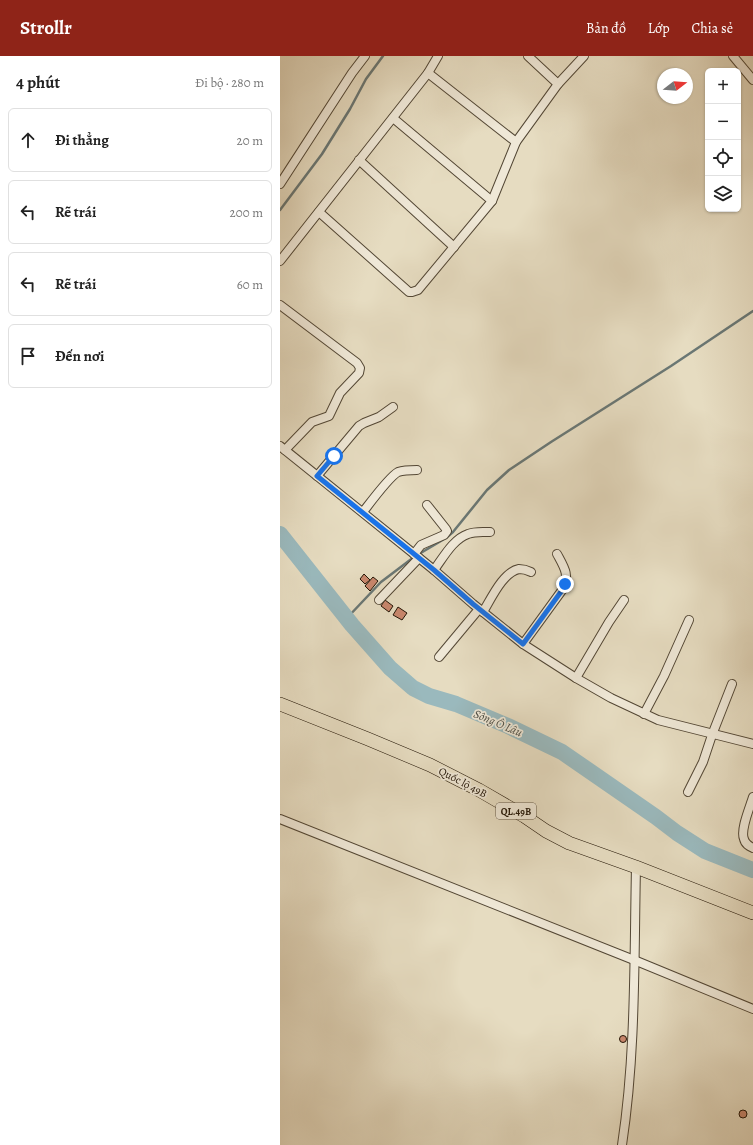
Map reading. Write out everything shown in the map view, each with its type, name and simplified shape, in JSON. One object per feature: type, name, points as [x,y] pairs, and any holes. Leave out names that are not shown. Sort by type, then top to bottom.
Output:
[{"type":"main road","name":"Quốc lộ 49B","points":[[280,704],[430,765],[492,797],[546,831],[569,843],[636,867],[753,913]]},
{"type":"street","points":[[280,184],[352,73],[365,56]]},
{"type":"street","points":[[280,261],[428,73],[438,56]]},
{"type":"street","points":[[528,56],[558,84]]},
{"type":"street","points":[[319,212],[409,292],[418,290],[492,201],[516,142],[558,84],[584,56]]},
{"type":"street","points":[[733,56],[753,80]]},
{"type":"street","points":[[428,73],[516,142]]},
{"type":"street","points":[[393,118],[492,201]]},
{"type":"street","points":[[359,160],[454,247]]},
{"type":"street","points":[[280,305],[357,364],[360,368],[359,373],[340,393],[328,416],[312,422],[283,448],[523,644],[576,678],[611,698],[658,720],[712,735],[753,744]]},
{"type":"street","points":[[317,476],[362,424],[379,417],[393,407]]},
{"type":"street","points":[[363,512],[391,478],[405,470],[417,470]]},
{"type":"street","points":[[380,600],[416,556],[421,545],[444,535],[447,531],[427,505]]},
{"type":"street","points":[[434,570],[454,544],[462,537],[469,533],[490,532]]},
{"type":"street","points":[[523,644],[563,589],[565,584],[565,568],[557,554]]},
{"type":"street","points":[[439,657],[481,610],[508,574],[520,569],[531,572]]},
{"type":"street","points":[[576,678],[609,622],[624,600]]},
{"type":"street","points":[[644,714],[664,676],[689,620]]},
{"type":"street","points":[[688,792],[703,762],[732,684]]},
{"type":"street","points":[[753,797],[743,830],[743,836],[747,844],[753,848]]},
{"type":"street","points":[[280,819],[753,1009]]},
{"type":"street","points":[[622,1145],[631,1061],[636,867]]},
{"type":"building","points":[[364,574],[370,580],[365,584],[360,579]]},
{"type":"building","points":[[373,577],[378,581],[370,591],[365,586]]},
{"type":"building","points":[[385,600],[393,606],[389,612],[381,606]]},
{"type":"building","points":[[398,607],[407,613],[402,620],[393,615]]},
{"type":"building","points":[[623,1036],[626,1039],[623,1042],[620,1039]]},
{"type":"building","points":[[741,1110],[745,1110],[747,1114],[745,1118],[741,1118],[739,1116],[739,1112]]},
{"type":"waterway","points":[[280,210],[322,154],[350,109],[366,79],[383,56]]},
{"type":"waterway","points":[[419,554],[446,538],[453,532],[487,490],[509,470],[671,366],[753,311]]},
{"type":"waterway","name":"Sông Ô Lâu","points":[[280,534],[352,625],[390,668],[413,688],[429,696],[456,704],[508,726],[562,752],[705,851],[753,870]]},
{"type":"waterway","points":[[347,618],[381,582],[414,557]]},
{"type":"route","points":[[334,456],[317,476],[523,644],[563,589],[565,584]]}]
